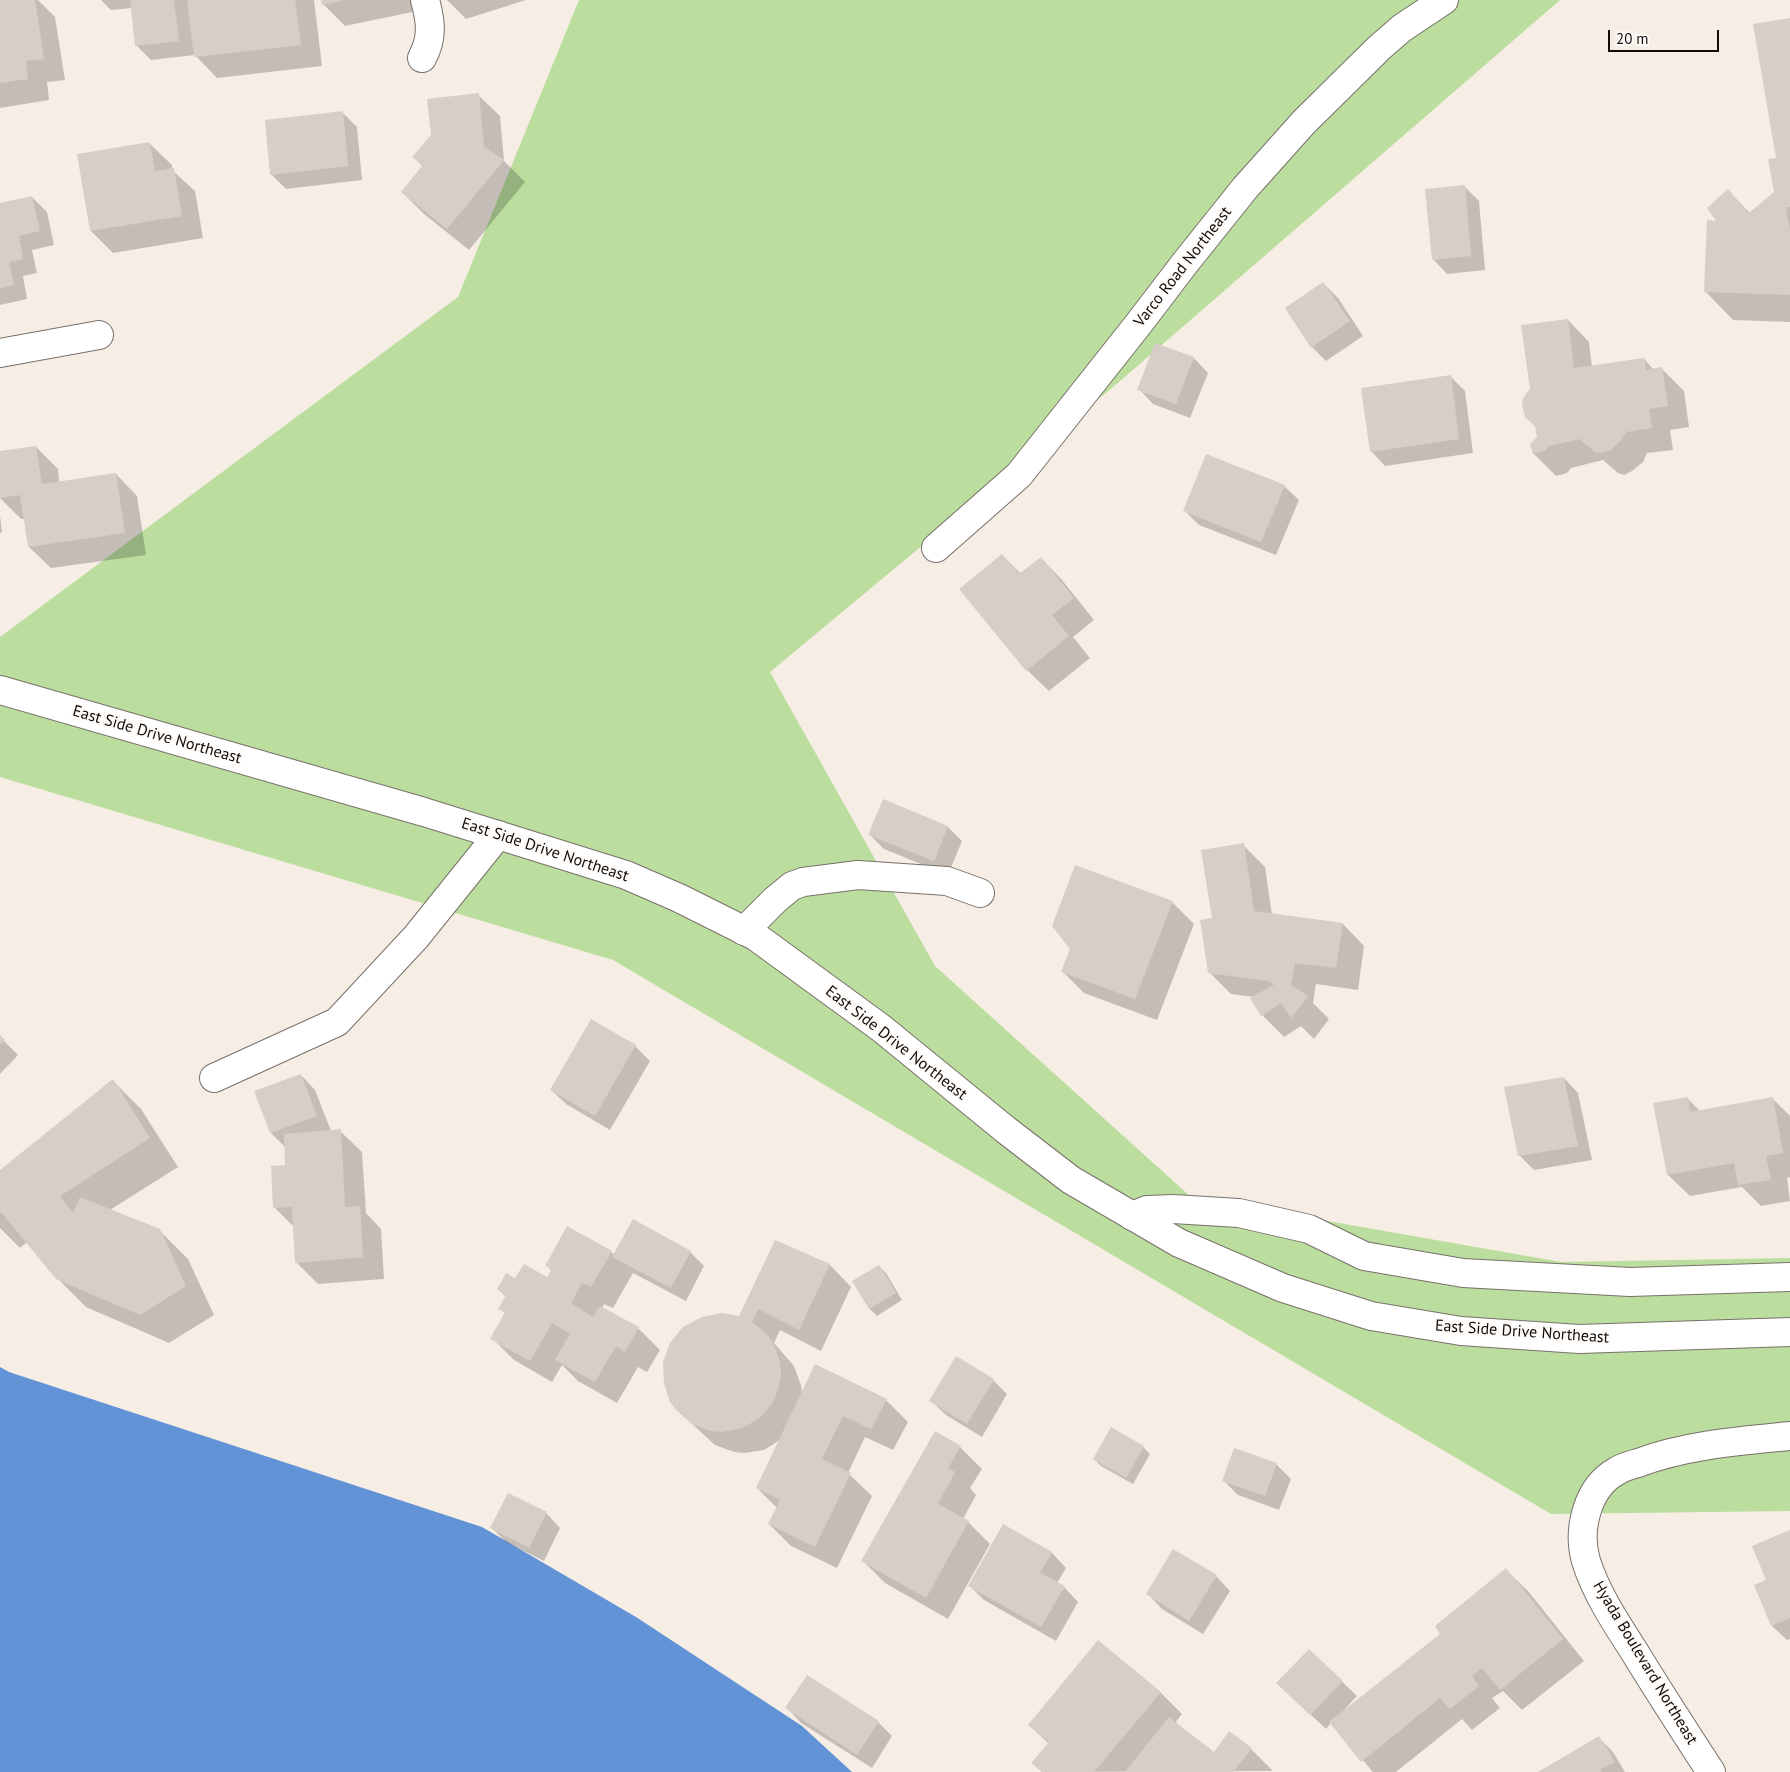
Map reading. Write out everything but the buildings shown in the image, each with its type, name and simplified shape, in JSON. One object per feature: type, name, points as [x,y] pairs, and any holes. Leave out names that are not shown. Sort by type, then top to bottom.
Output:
[{"type":"main road","points":[[422,58],[428,48],[431,21],[425,0]]},
{"type":"main road","name":"Varco Road Northeast","points":[[936,548],[1019,475],[1245,188],[1304,122],[1390,38],[1444,0]]},
{"type":"main road","points":[[0,353],[98,335]]},
{"type":"main road","name":"East Side Drive Northeast","points":[[0,690],[424,812],[626,875],[679,898],[755,936],[881,1028],[1006,1130],[1071,1180],[1179,1243],[1283,1288],[1371,1316],[1461,1331],[1579,1339],[1790,1332]]},
{"type":"main road","points":[[214,1078],[337,1022],[416,937],[498,835]]},
{"type":"main road","points":[[744,931],[775,900],[792,886],[803,882],[858,875],[947,881],[980,893]]},
{"type":"main road","points":[[1132,1216],[1147,1210],[1173,1209],[1239,1213],[1308,1230],[1364,1256],[1463,1273],[1630,1282],[1790,1277]]},
{"type":"main road","name":"Hyada Boulevard Northeast","points":[[1711,1772],[1627,1640],[1597,1587],[1586,1560],[1583,1526],[1594,1493],[1604,1481],[1617,1471],[1663,1454],[1753,1439],[1790,1436]]},
{"type":"green space","points":[[579,0],[1560,0],[1119,382],[770,672],[935,966],[1191,1197],[1561,1262],[1790,1258],[1790,1511],[1551,1514],[613,960],[0,777],[0,637],[458,297]]},
{"type":"water","points":[[0,1367],[9,1372],[482,1527],[636,1617],[802,1726],[852,1772],[0,1772]]}]
